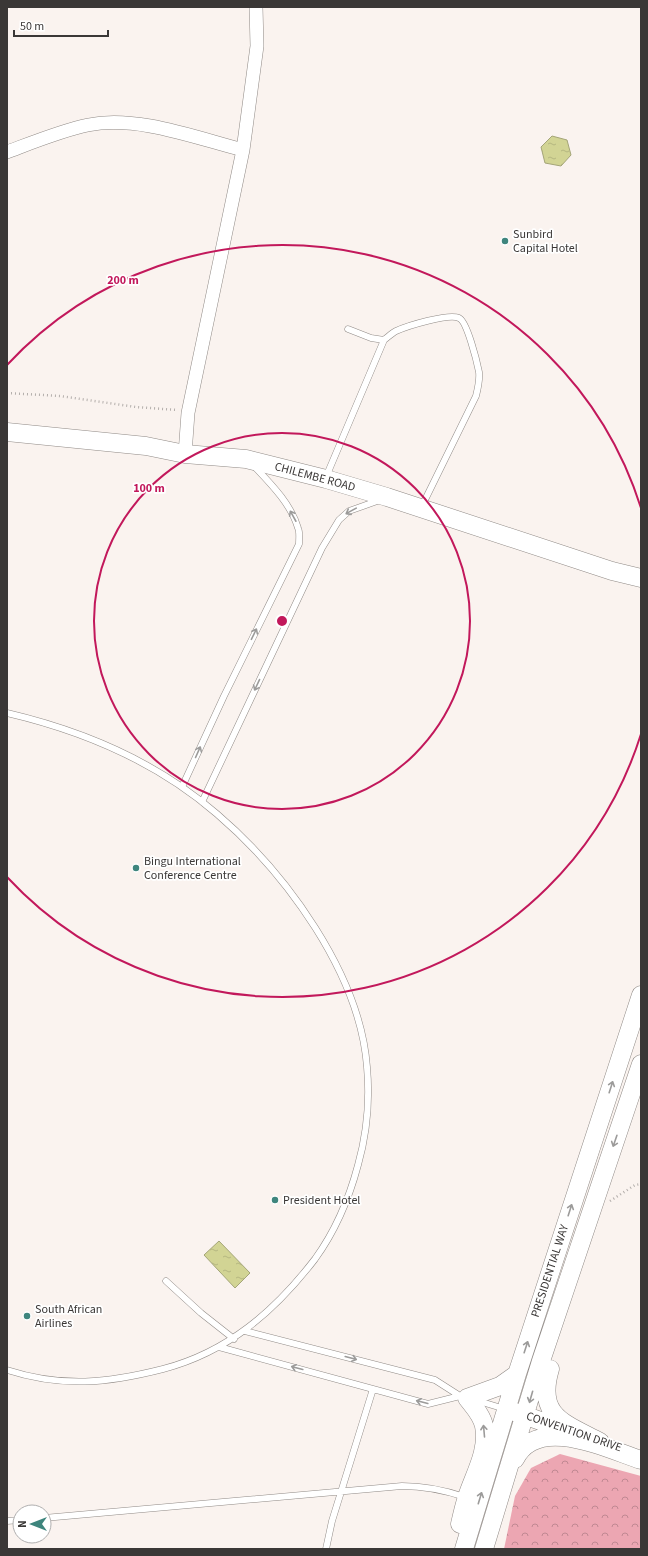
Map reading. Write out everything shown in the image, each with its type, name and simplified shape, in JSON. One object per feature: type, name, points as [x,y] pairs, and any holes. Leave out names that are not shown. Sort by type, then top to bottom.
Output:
[{"type":"main road","name":"CHILEMBE ROAD","points":[[7,432],[146,446],[185,454],[246,459],[326,479],[387,497],[612,571]]},
{"type":"main road","points":[[612,571],[641,578]]},
{"type":"main road","points":[[612,571],[641,586]]},
{"type":"main road","name":"PRESIDENTIAL WAY","points":[[464,1549],[517,1374],[641,995]]},
{"type":"main road","name":"PRESIDENTIAL WAY","points":[[484,1549],[587,1223],[641,1064]]},
{"type":"main road","points":[[587,1223],[576,1286],[555,1350],[545,1391],[548,1405],[555,1416],[570,1427],[600,1442]]},
{"type":"main road","points":[[454,1549],[466,1498],[481,1459],[485,1441],[484,1426],[479,1414],[463,1397],[500,1386],[517,1374]]},
{"type":"main road","name":"CONVENTION DRIVE","points":[[506,1410],[600,1442],[641,1454]]},
{"type":"main road","points":[[508,1473],[517,1455],[524,1446],[542,1437],[566,1437],[641,1460]]},
{"type":"street","points":[[185,454],[188,413],[243,150],[257,46],[256,7]]},
{"type":"street","points":[[7,152],[88,125],[120,122],[144,125],[243,150]]},
{"type":"lane","points":[[326,479],[384,340],[396,331],[448,316],[460,318],[464,322],[479,372],[479,384],[476,396],[420,509]]},
{"type":"lane","points":[[348,329],[371,338],[384,340]]},
{"type":"lane","points":[[182,787],[224,696],[299,544],[299,529],[293,516],[272,485],[246,459]]},
{"type":"lane","points":[[202,802],[322,548],[338,520],[349,511],[387,497]]},
{"type":"lane","points":[[7,713],[81,734],[129,754],[182,787],[202,802],[237,832],[275,871],[330,952],[353,1006],[360,1027],[367,1067],[368,1103],[364,1142],[342,1215],[324,1247],[300,1280],[245,1331],[219,1347],[183,1364],[132,1376],[88,1382],[44,1379],[7,1370]]},
{"type":"lane","points":[[166,1281],[201,1313],[234,1339]]},
{"type":"lane","points":[[245,1331],[435,1380],[463,1397],[506,1410]]},
{"type":"lane","points":[[219,1347],[374,1388],[428,1404],[463,1397]]},
{"type":"lane","points":[[326,1549],[332,1521],[374,1388]]},
{"type":"lane","points":[[52,1517],[342,1491],[419,1486],[443,1490],[466,1498]]},
{"type":"path","points":[[7,393],[60,396],[136,408],[175,409],[188,413]]},
{"type":"path","points":[[595,1200],[608,1203],[635,1185],[641,1184]]},
{"type":"green space","points":[[560,1454],[641,1476],[641,1549],[504,1549],[515,1496],[531,1468]]},
{"type":"water","points":[[552,136],[567,140],[571,155],[561,166],[545,163],[541,147]]},
{"type":"water","points":[[219,1241],[250,1273],[235,1288],[204,1255]]},
{"type":"place","name":"Sunbird Capital Hotel","points":[[505,241]]},
{"type":"place","name":"Bingu International Conference Centre","points":[[136,868]]},
{"type":"place","name":"President Hotel","points":[[275,1200]]},
{"type":"place","name":"South African Airlines","points":[[27,1316]]}]
